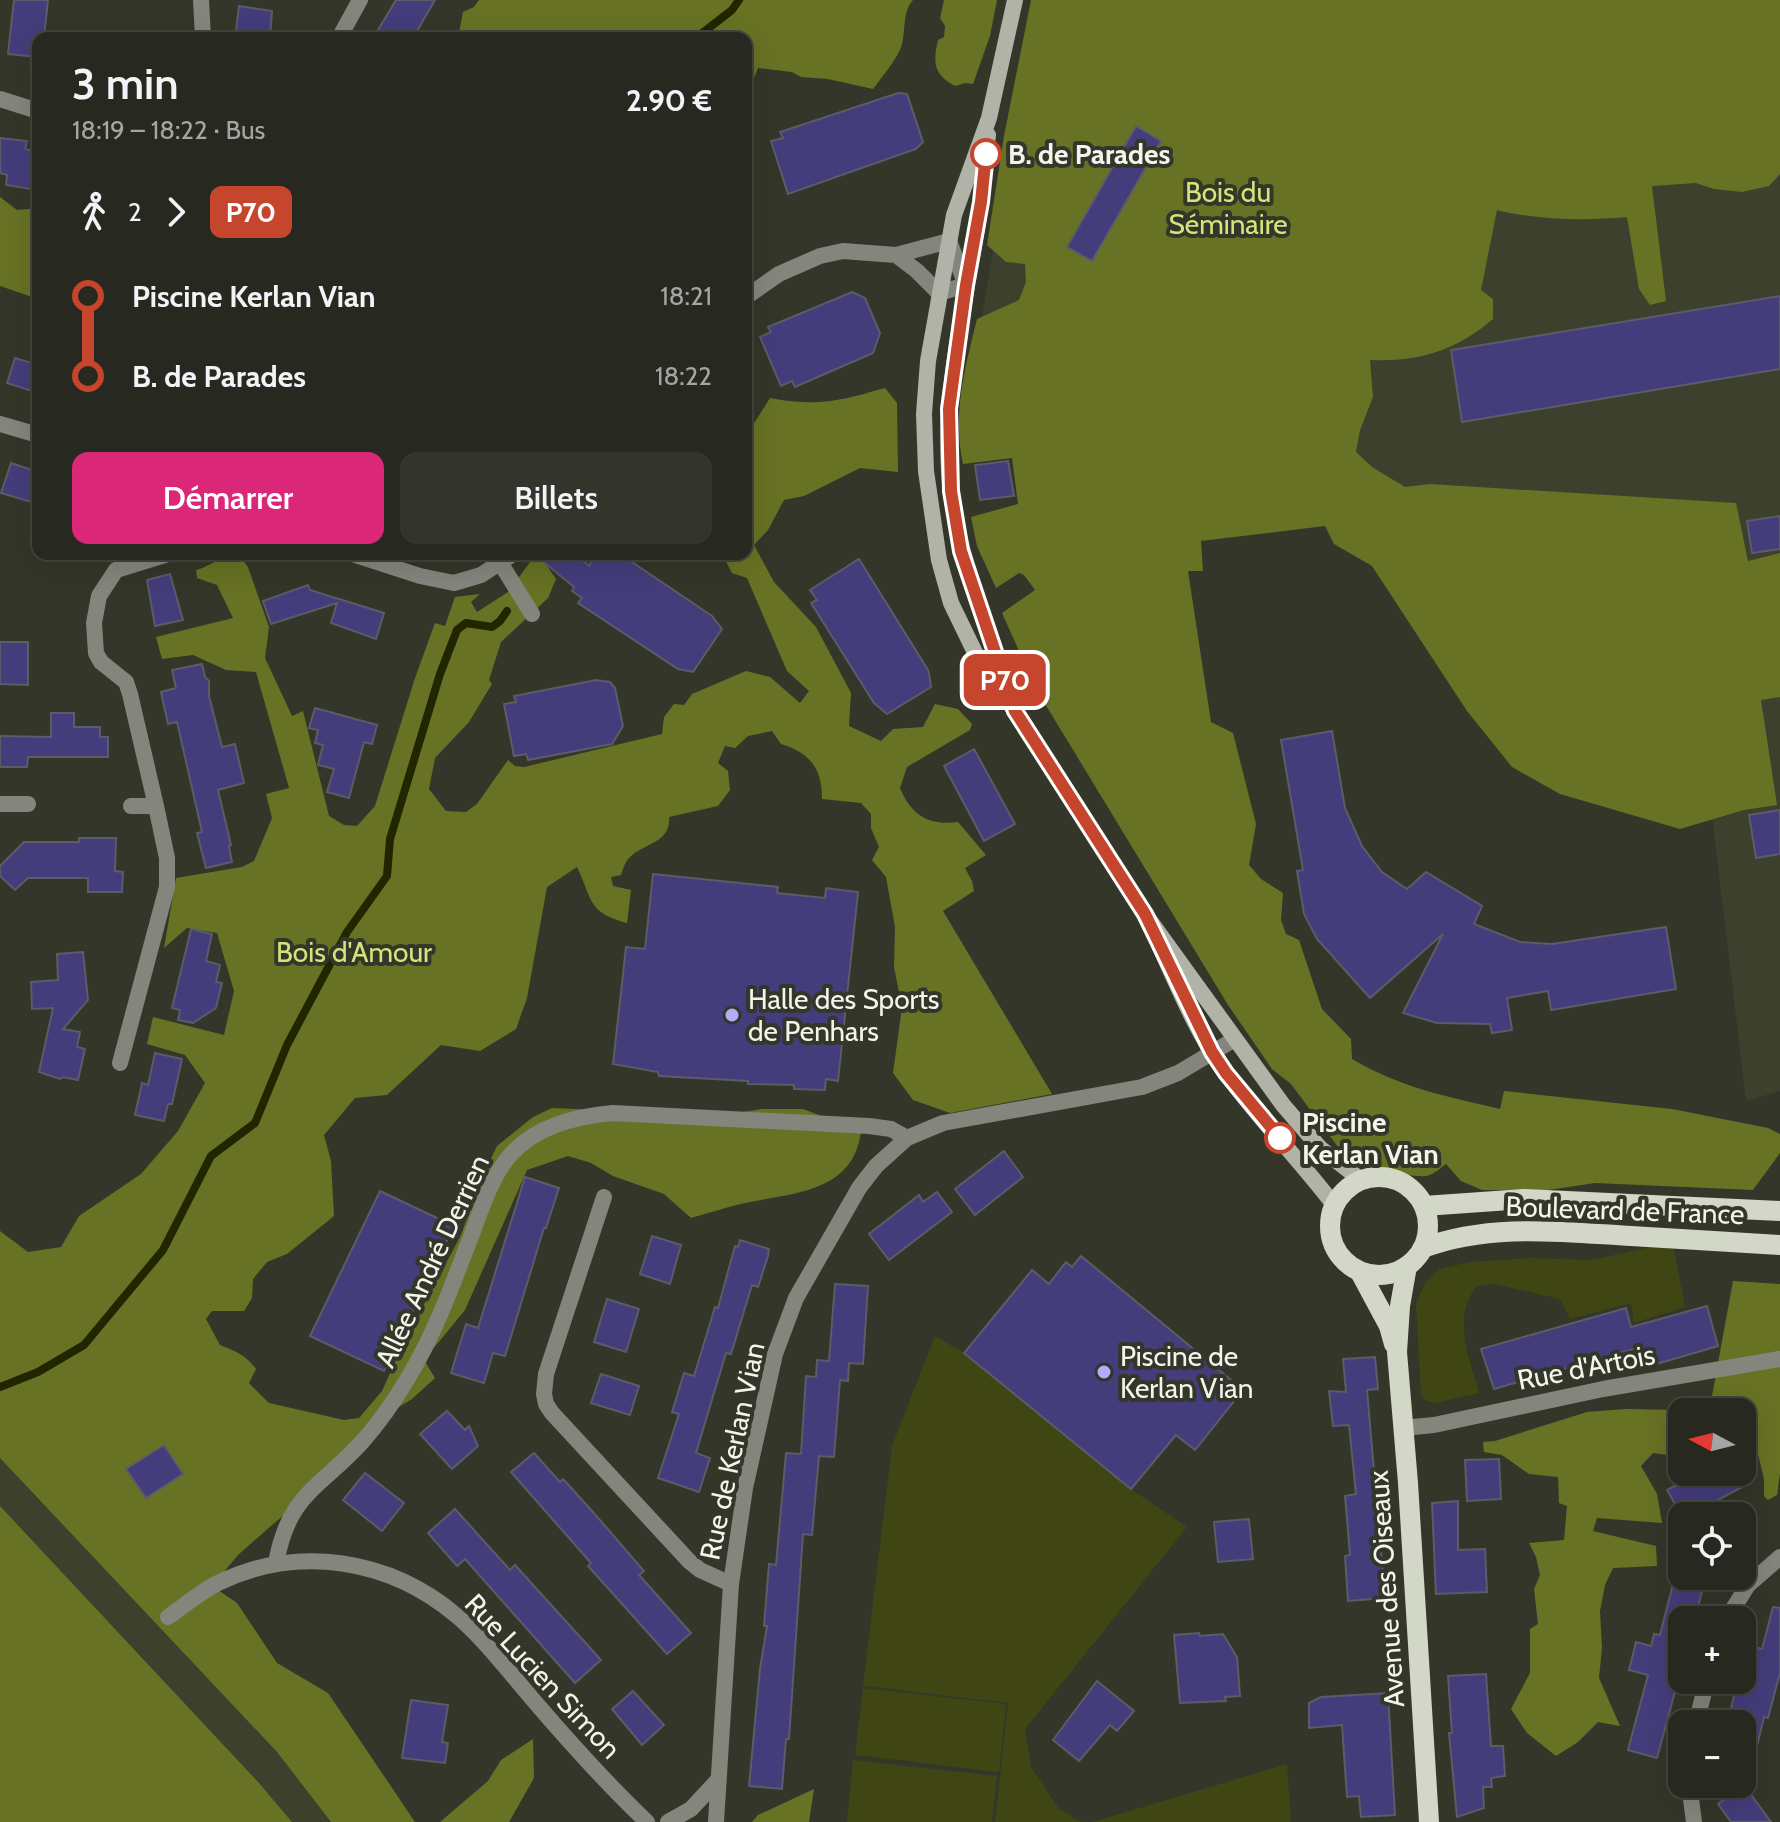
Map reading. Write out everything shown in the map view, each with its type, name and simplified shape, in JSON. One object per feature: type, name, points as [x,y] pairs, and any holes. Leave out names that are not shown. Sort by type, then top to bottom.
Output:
[{"type":"main road","points":[[1015,0],[989,118],[981,202],[949,409],[951,491],[968,574],[1015,711]]},
{"type":"main road","points":[[989,118],[961,189],[949,241],[928,361],[924,414],[926,471],[939,560],[963,631],[981,665],[1015,711],[1145,914],[1235,1039],[1283,1105],[1320,1148],[1361,1180]]},
{"type":"main road","points":[[1145,914],[1212,1052],[1334,1205]]},
{"type":"main road","points":[[1376,1176],[1391,1178],[1416,1193],[1424,1206],[1428,1235],[1423,1248],[1407,1266],[1392,1273],[1376,1275],[1360,1272],[1336,1251],[1331,1237],[1330,1221],[1334,1205],[1350,1186],[1361,1180],[1376,1176]]},
{"type":"main road","name":"Boulevard de France","points":[[1424,1206],[1539,1199],[1780,1211]]},
{"type":"main road","name":"Boulevard de France","points":[[1423,1248],[1449,1239],[1515,1231],[1780,1245]]},
{"type":"main road","name":"Avenue des Oiseaux","points":[[1407,1266],[1397,1352],[1429,1822]]},
{"type":"main road","name":"Avenue des Oiseaux","points":[[1360,1272],[1389,1326],[1397,1352]]},
{"type":"street","points":[[201,0],[203,32]]},
{"type":"street","points":[[342,32],[360,0]]},
{"type":"street","points":[[0,99],[32,109]]},
{"type":"street","points":[[752,293],[779,274],[820,256],[843,251],[896,255],[949,241],[966,285],[939,293],[896,255]]},
{"type":"street","points":[[0,424],[32,433]]},
{"type":"street","points":[[120,1063],[167,887],[167,858],[126,682],[101,662],[94,642],[99,596],[122,560]]},
{"type":"street","points":[[371,560],[454,583],[471,580],[505,560]]},
{"type":"street","points":[[507,560],[532,614]]},
{"type":"street","points":[[0,804],[28,804]]},
{"type":"street","points":[[131,806],[156,806]]},
{"type":"street","name":"Rue de Kerlan Vian","points":[[716,1822],[731,1584],[753,1447],[775,1354],[786,1323],[809,1275],[859,1188],[889,1152],[907,1138],[943,1123],[1142,1087],[1178,1073],[1235,1039]]},
{"type":"street","name":"Allée André Derrien","points":[[276,1563],[285,1525],[295,1507],[361,1443],[409,1377],[454,1280],[490,1188],[512,1152],[531,1138],[573,1119],[613,1113],[891,1129],[907,1138]]},
{"type":"street","points":[[604,1197],[546,1374],[546,1404],[689,1561],[700,1570],[731,1584]]},
{"type":"street","name":"Rue d'Artois","points":[[1403,1428],[1434,1425],[1603,1389],[1780,1359]]},
{"type":"street","points":[[1735,1606],[1748,1585],[1780,1557]]},
{"type":"street","name":"Rue Lucien Simon","points":[[168,1617],[217,1584],[254,1568],[276,1563],[320,1560],[384,1573],[435,1599],[471,1628],[588,1765],[647,1822]]},
{"type":"street","points":[[668,1822],[691,1809],[717,1781]]},
{"type":"street","points":[[1691,1798],[1694,1822]]},
{"type":"shaded area","points":[[1026,41],[1780,73],[1780,1091],[1746,1101],[1678,530],[963,437]]},
{"type":"shaded area","points":[[0,1458],[277,1752],[331,1822],[292,1822],[10,1517],[0,1506]]},
{"type":"green space","points":[[479,0],[913,0],[907,11],[900,50],[873,89],[758,68],[752,83],[752,32],[459,32],[463,12],[474,7]]},
{"type":"green space","points":[[944,0],[997,0],[990,36],[973,84],[955,86],[942,77],[936,67],[938,40],[944,37],[945,26],[940,18]]},
{"type":"green space","name":"Bois du Séminaire","points":[[1031,0],[1780,0],[1780,174],[1769,186],[1742,192],[1714,189],[1696,183],[1652,186],[1666,301],[1650,305],[1639,289],[1627,217],[1562,219],[1497,210],[1481,290],[1493,299],[1493,319],[1465,339],[1436,352],[1404,359],[1370,360],[1373,397],[1360,430],[1356,452],[1372,467],[1405,487],[1430,484],[1736,503],[1748,561],[1780,553],[1780,697],[1761,700],[1777,805],[1744,810],[1680,829],[1560,794],[1512,767],[1467,711],[1372,566],[1334,544],[1325,526],[1201,541],[1203,571],[1188,571],[1211,722],[1233,733],[1256,824],[1249,865],[1261,879],[1283,893],[1281,920],[1286,934],[1299,940],[1322,1009],[1351,1039],[1352,1059],[1406,1084],[1500,1109],[1504,1091],[1672,1109],[1768,1128],[1780,1134],[1780,1153],[1753,1190],[1595,1183],[1548,1190],[1482,1190],[1461,1181],[1446,1164],[1424,1176],[1360,1167],[1338,1147],[1291,1084],[1272,1069],[1228,1005],[1036,689],[1002,613],[1035,590],[1019,573],[996,588],[977,546],[971,517],[1018,504],[1012,458],[963,464],[959,427],[964,373],[977,319],[1019,300],[1026,282],[1025,264],[1006,262],[987,245],[1004,136]]},
{"type":"green space","points":[[0,197],[17,210],[32,209],[32,297],[0,286]]},
{"type":"green space","name":"Bois d'Amour","points":[[885,388],[897,403],[898,472],[860,468],[804,496],[784,500],[768,530],[754,545],[774,582],[816,627],[851,693],[849,726],[881,741],[893,729],[923,727],[935,704],[958,709],[972,724],[970,730],[907,767],[900,788],[922,817],[938,822],[958,822],[986,855],[965,868],[974,891],[943,911],[1052,1094],[950,1113],[913,1100],[893,1073],[902,1007],[894,967],[895,927],[886,877],[872,860],[879,847],[871,828],[871,814],[861,803],[822,799],[820,779],[812,763],[800,752],[781,744],[772,731],[748,736],[735,748],[725,746],[718,763],[728,771],[730,790],[718,806],[669,817],[666,832],[656,842],[630,857],[621,875],[611,877],[613,886],[631,890],[627,923],[598,909],[577,867],[547,887],[527,998],[516,1029],[480,1051],[441,1045],[387,1095],[355,1098],[324,1135],[331,1161],[334,1216],[287,1254],[267,1262],[253,1279],[252,1298],[244,1311],[212,1311],[206,1319],[220,1345],[244,1357],[256,1369],[249,1383],[269,1403],[344,1420],[359,1418],[382,1391],[405,1340],[461,1235],[478,1186],[497,1146],[533,1117],[552,1108],[723,1115],[762,1109],[803,1109],[861,1131],[856,1151],[847,1167],[819,1186],[691,1218],[664,1194],[568,1156],[527,1170],[465,1310],[424,1360],[435,1378],[397,1408],[365,1447],[208,1583],[237,1603],[277,1663],[328,1693],[415,1822],[331,1822],[277,1752],[0,1458],[0,1231],[28,1252],[61,1247],[79,1216],[141,1174],[178,1131],[205,1083],[185,1055],[147,1044],[153,1017],[224,1035],[234,991],[217,933],[187,928],[164,948],[176,878],[242,867],[254,861],[272,818],[266,794],[289,788],[256,672],[226,670],[193,655],[162,659],[156,637],[233,618],[217,585],[197,578],[196,570],[219,560],[243,560],[248,567],[269,627],[265,658],[292,716],[303,711],[329,816],[344,825],[357,826],[375,806],[435,623],[445,626],[455,597],[480,594],[471,602],[477,612],[508,592],[532,560],[543,560],[556,579],[548,598],[501,642],[489,680],[492,684],[469,722],[435,758],[429,789],[446,811],[466,812],[477,804],[508,760],[515,766],[524,767],[662,734],[664,717],[674,704],[684,705],[692,694],[746,671],[770,677],[800,703],[809,691],[787,671],[747,578],[732,573],[725,560],[752,560],[752,426],[770,398],[802,402],[854,396]]},
{"type":"green space","points":[[1655,1246],[1674,1249],[1685,1307],[1634,1323],[1631,1303],[1570,1319],[1560,1299],[1494,1284],[1476,1286],[1465,1312],[1464,1325],[1467,1352],[1479,1393],[1435,1403],[1421,1395],[1416,1304],[1425,1283],[1440,1269],[1470,1262],[1529,1258],[1592,1260]]},
{"type":"green space","points":[[1733,1281],[1780,1284],[1780,1473],[1777,1495],[1768,1500],[1764,1496],[1764,1479],[1756,1450],[1756,1398],[1707,1398],[1712,1396]]},
{"type":"green space","points":[[935,1336],[964,1353],[1131,1489],[1187,1527],[1025,1729],[1031,1767],[1059,1809],[1081,1822],[995,1822],[1008,1703],[863,1686],[892,1446]]},
{"type":"green space","points":[[1668,1410],[1668,1455],[1653,1453],[1641,1466],[1657,1494],[1662,1523],[1597,1518],[1593,1531],[1656,1546],[1657,1566],[1613,1568],[1605,1585],[1600,1611],[1602,1648],[1599,1678],[1620,1726],[1598,1722],[1578,1742],[1556,1756],[1527,1733],[1511,1709],[1530,1673],[1530,1629],[1538,1624],[1534,1589],[1540,1575],[1529,1543],[1564,1540],[1567,1506],[1559,1503],[1558,1477],[1529,1474],[1502,1455],[1484,1452],[1483,1442],[1587,1412]]},
{"type":"green space","points":[[0,1506],[259,1783],[292,1822],[0,1822]]},
{"type":"green space","points":[[863,1688],[1006,1704],[999,1772],[855,1755]]},
{"type":"green space","points":[[533,1739],[534,1778],[509,1822],[440,1822],[488,1781],[501,1760]]},
{"type":"green space","points":[[853,1760],[997,1776],[992,1822],[847,1822]]},
{"type":"green space","points":[[1287,1764],[1291,1822],[1093,1822]]},
{"type":"green space","points":[[814,1789],[809,1822],[752,1822],[758,1815]]},
{"type":"building","points":[[14,0],[48,0],[45,32],[32,32],[32,56],[8,54]]},
{"type":"building","points":[[396,0],[435,0],[416,32],[378,30]]},
{"type":"building","points":[[239,6],[272,11],[270,32],[236,32]]},
{"type":"building","points":[[898,93],[907,94],[923,142],[916,149],[788,194],[771,141],[783,138],[780,132]]},
{"type":"building","points":[[1136,126],[1161,141],[1092,261],[1067,247]]},
{"type":"building","points":[[0,138],[27,141],[25,149],[32,151],[32,189],[6,185],[7,175],[0,173]]},
{"type":"building","points":[[852,292],[865,298],[880,333],[873,353],[795,387],[792,381],[781,386],[760,337],[771,332],[768,327]]},
{"type":"building","points":[[1780,296],[1780,369],[1462,422],[1451,350]]},
{"type":"building","points":[[15,358],[32,363],[32,391],[7,383]]},
{"type":"building","points":[[1008,461],[1014,496],[980,500],[975,465]]},
{"type":"building","points":[[11,463],[32,470],[32,502],[1,493]]},
{"type":"building","points":[[1780,516],[1780,549],[1752,553],[1747,521]]},
{"type":"building","points":[[859,559],[928,670],[930,679],[931,687],[887,714],[874,703],[811,603],[817,600],[810,590]]},
{"type":"building","points":[[541,560],[582,560],[589,566],[592,560],[629,560],[712,616],[722,629],[693,672],[678,669],[578,603],[582,598],[572,591],[574,587]]},
{"type":"building","points":[[170,574],[183,620],[155,626],[147,580]]},
{"type":"building","points":[[308,585],[310,590],[384,613],[376,639],[331,623],[337,603],[271,624],[263,601]]},
{"type":"building","points":[[0,642],[28,642],[28,685],[0,684]]},
{"type":"building","points":[[202,664],[209,681],[209,696],[222,747],[235,744],[244,783],[218,790],[232,862],[206,868],[197,833],[202,832],[177,722],[168,724],[161,692],[176,688],[172,670]]},
{"type":"building","points":[[596,680],[610,682],[615,688],[623,726],[612,744],[528,760],[526,754],[514,756],[504,704],[516,702],[514,696]]},
{"type":"building","points":[[315,708],[377,725],[372,744],[364,742],[349,798],[327,792],[334,769],[318,765],[323,745],[315,743],[318,730],[309,728]]},
{"type":"building","points":[[51,713],[74,713],[74,727],[100,727],[100,737],[108,737],[108,757],[28,757],[27,767],[0,767],[0,736],[51,737]]},
{"type":"building","points":[[1332,731],[1345,808],[1362,846],[1382,872],[1407,889],[1426,872],[1482,906],[1474,924],[1520,942],[1552,944],[1666,927],[1676,989],[1551,1010],[1548,991],[1507,998],[1512,1030],[1492,1033],[1490,1024],[1437,1023],[1403,1013],[1443,934],[1370,998],[1317,939],[1304,914],[1297,871],[1303,870],[1281,740]]},
{"type":"building","points":[[974,749],[1015,824],[984,841],[944,766]]},
{"type":"building","points":[[1780,810],[1780,854],[1756,858],[1749,815]]},
{"type":"building","points":[[79,838],[116,838],[115,871],[123,872],[122,892],[88,892],[88,878],[28,878],[15,890],[0,876],[0,866],[24,842],[79,842]]},
{"type":"building","name":"Halle des Sports de Penhars","points":[[653,874],[778,887],[777,893],[825,898],[826,888],[858,892],[838,1081],[826,1079],[825,1090],[794,1089],[794,1085],[659,1076],[658,1072],[613,1064],[626,947],[645,949]]},
{"type":"building","points":[[191,929],[212,934],[206,961],[220,965],[216,982],[222,983],[216,1008],[193,1023],[178,1020],[180,1010],[172,1008]]},
{"type":"building","points":[[83,952],[88,1000],[63,1029],[80,1032],[77,1047],[85,1049],[78,1080],[60,1079],[39,1072],[53,1008],[32,1009],[31,982],[58,980],[57,954]]},
{"type":"building","points":[[155,1053],[182,1059],[172,1104],[168,1104],[164,1121],[135,1115],[142,1083],[148,1085]]},
{"type":"building","points":[[1004,1151],[1023,1177],[975,1215],[955,1189]]},
{"type":"building","points":[[525,1177],[559,1188],[505,1356],[493,1353],[484,1383],[451,1373],[466,1324],[478,1328]]},
{"type":"building","points":[[380,1191],[454,1226],[384,1371],[310,1336]]},
{"type":"building","points":[[937,1192],[952,1212],[889,1260],[869,1234],[919,1195],[923,1202]]},
{"type":"building","points":[[652,1236],[681,1245],[670,1284],[640,1274]]},
{"type":"building","points":[[740,1240],[769,1249],[768,1256],[758,1287],[752,1285],[731,1354],[726,1353],[696,1453],[710,1458],[699,1492],[658,1478],[679,1414],[672,1412],[684,1373],[694,1376],[715,1307],[718,1308],[735,1246],[738,1247]]},
{"type":"building","name":"Piscine de Kerlan Vian","points":[[1081,1256],[1243,1390],[1195,1450],[1176,1435],[1131,1489],[964,1353],[1032,1270],[1049,1284],[1066,1262],[1072,1267]]},
{"type":"building","points":[[835,1284],[868,1286],[863,1364],[849,1363],[848,1381],[840,1380],[834,1457],[819,1456],[812,1535],[803,1534],[789,1739],[786,1739],[782,1789],[749,1786],[767,1626],[764,1626],[769,1564],[776,1565],[786,1453],[801,1454],[806,1376],[816,1377],[817,1360],[829,1361]]},
{"type":"building","points":[[607,1299],[639,1309],[626,1352],[594,1342]]},
{"type":"building","points":[[1707,1306],[1718,1346],[1643,1368],[1637,1348],[1494,1389],[1481,1349],[1626,1308],[1631,1327]]},
{"type":"building","points":[[1375,1357],[1378,1389],[1367,1390],[1385,1598],[1348,1601],[1345,1556],[1350,1555],[1345,1496],[1356,1494],[1349,1425],[1333,1426],[1329,1391],[1346,1392],[1343,1359]]},
{"type":"building","points":[[601,1374],[639,1386],[630,1415],[591,1403]]},
{"type":"building","points":[[447,1411],[465,1430],[469,1426],[478,1446],[452,1469],[420,1434]]},
{"type":"building","points":[[164,1445],[183,1474],[146,1498],[126,1469]]},
{"type":"building","points":[[534,1453],[593,1512],[644,1571],[639,1575],[691,1633],[667,1654],[588,1566],[591,1563],[511,1472]]},
{"type":"building","points":[[1499,1459],[1501,1499],[1467,1501],[1465,1460]]},
{"type":"building","points":[[365,1473],[404,1503],[382,1531],[343,1500]]},
{"type":"building","points":[[1675,1486],[1744,1486],[1714,1502],[1674,1502],[1667,1490]]},
{"type":"building","points":[[1458,1501],[1458,1550],[1485,1549],[1487,1592],[1436,1594],[1432,1503]]},
{"type":"building","points":[[455,1509],[510,1570],[515,1565],[601,1660],[575,1683],[465,1559],[457,1566],[428,1533]]},
{"type":"building","points":[[1249,1519],[1253,1559],[1218,1562],[1214,1522]]},
{"type":"building","points":[[1671,1590],[1702,1590],[1698,1606],[1668,1606],[1668,1694],[1674,1694],[1657,1758],[1628,1750],[1648,1675],[1629,1670],[1636,1642],[1651,1646],[1654,1634],[1660,1635]]},
{"type":"building","points":[[1773,1607],[1780,1608],[1780,1673],[1756,1750],[1756,1710],[1730,1710],[1734,1694],[1756,1694],[1756,1647],[1762,1649]]},
{"type":"building","points":[[1199,1633],[1200,1636],[1223,1634],[1237,1657],[1240,1696],[1225,1697],[1226,1701],[1180,1703],[1174,1635]]},
{"type":"building","points":[[1486,1674],[1491,1746],[1503,1746],[1505,1776],[1491,1778],[1492,1787],[1483,1787],[1484,1808],[1457,1817],[1449,1733],[1452,1733],[1448,1676]]},
{"type":"building","points":[[1097,1681],[1134,1711],[1117,1731],[1110,1725],[1079,1761],[1053,1740]]},
{"type":"building","points":[[633,1691],[664,1725],[642,1745],[612,1709]]},
{"type":"building","points":[[1388,1693],[1395,1815],[1361,1817],[1359,1796],[1347,1797],[1342,1725],[1309,1728],[1309,1703],[1321,1697]]},
{"type":"building","points":[[411,1700],[448,1705],[442,1742],[448,1743],[445,1763],[402,1758]]},
{"type":"building","points":[[1726,1798],[1753,1798],[1771,1822],[1731,1822],[1718,1804]]},
{"type":"waterway","points":[[704,32],[732,10],[739,0]]},
{"type":"waterway","points":[[0,1387],[38,1372],[84,1345],[163,1250],[211,1156],[255,1123],[287,1045],[347,932],[387,876],[390,839],[440,674],[457,630],[466,623],[492,627],[507,611]]},
{"type":"bus line","name":"P70","points":[[986,154],[949,409],[951,491],[961,551],[975,598],[995,646],[1015,711],[1145,914],[1212,1052],[1280,1138]]},
{"type":"place","name":"B. de Parades","points":[[986,154]]},
{"type":"place","name":"Halle des Sports de Penhars","points":[[732,1015]]},
{"type":"place","name":"Piscine Kerlan Vian","points":[[1280,1138]]},
{"type":"place","name":"Piscine de Kerlan Vian","points":[[1104,1372]]}]
